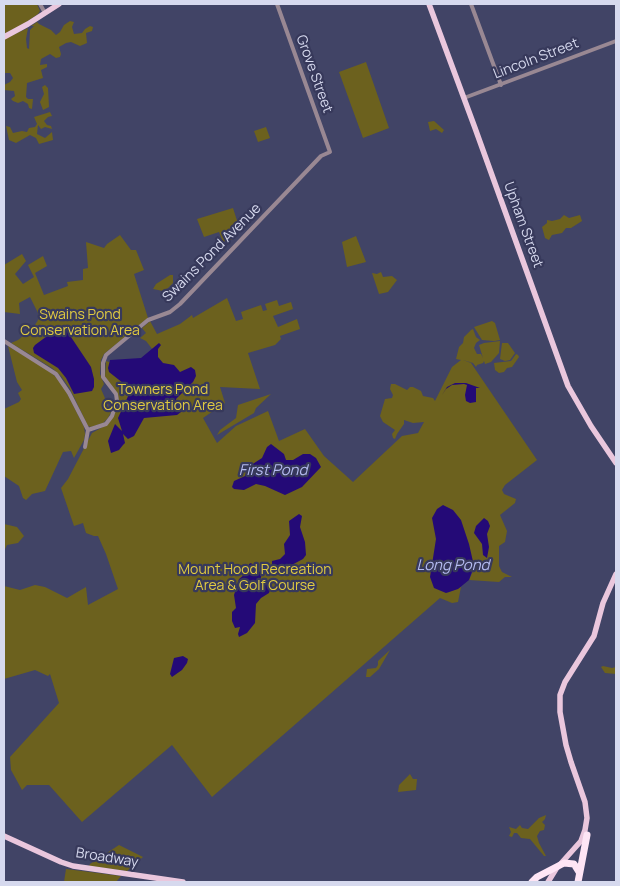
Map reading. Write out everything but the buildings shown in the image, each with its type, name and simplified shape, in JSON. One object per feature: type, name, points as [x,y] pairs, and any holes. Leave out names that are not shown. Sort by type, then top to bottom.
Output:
[{"type":"highway","points":[[578,882],[587,835]]},
{"type":"highway","points":[[533,882],[538,877],[567,863],[576,865],[579,872]]},
{"type":"highway","points":[[533,882],[538,879],[544,882]]},
{"type":"main road","points":[[4,37],[59,4]]},
{"type":"main road","name":"Upham Street","points":[[429,4],[568,386],[591,426],[616,462]]},
{"type":"main road","points":[[548,882],[583,837],[587,821],[585,802],[570,762],[559,699],[567,677],[593,638],[603,603],[616,574]]},
{"type":"main road","points":[[560,865],[576,853],[587,835],[590,816],[588,801],[574,761],[570,757]]},
{"type":"main road","name":"Broadway","points":[[4,836],[73,866],[183,882]]},
{"type":"street","points":[[40,4],[45,13]]},
{"type":"street","name":"Grove Street","points":[[277,4],[330,152]]},
{"type":"street","points":[[471,4],[501,85]]},
{"type":"street","name":"Lincoln Street","points":[[464,98],[616,42]]},
{"type":"street","name":"Swains Pond Avenue","points":[[88,430],[106,424],[112,416],[117,403],[116,394],[103,377],[103,362],[106,355],[148,320],[170,312],[180,304],[321,156],[330,152]]},
{"type":"street","points":[[4,340],[56,374],[69,393],[88,430],[85,447]]},
{"type":"green space","points":[[4,4],[37,4],[40,11],[25,23],[4,34]]},
{"type":"green space","points":[[70,21],[74,22],[72,27],[74,34],[82,33],[90,26],[93,27],[92,31],[86,33],[87,43],[80,46],[71,42],[66,43],[59,47],[60,57],[56,58],[50,54],[41,59],[40,65],[47,64],[47,67],[41,70],[43,78],[27,83],[26,97],[33,99],[32,109],[23,101],[18,103],[13,101],[11,99],[15,96],[14,91],[4,90],[4,85],[13,78],[10,73],[4,73],[4,39],[28,28],[26,39],[27,48],[29,49],[30,30],[34,26],[31,26],[37,22],[56,35]]},
{"type":"green space","points":[[366,62],[389,128],[363,138],[339,72]]},
{"type":"green space","points":[[45,85],[48,88],[49,107],[43,110],[40,102],[44,94],[42,87]]},
{"type":"green space","points":[[50,112],[52,116],[44,121],[52,129],[45,127],[41,129],[38,125],[37,134],[45,138],[52,132],[53,140],[39,144],[36,138],[30,135],[16,143],[9,140],[6,126],[10,127],[13,133],[27,132],[29,128],[35,127],[37,124],[34,117]]},
{"type":"green space","points":[[434,121],[444,130],[442,133],[436,129],[430,131],[428,122]]},
{"type":"green space","points":[[266,127],[270,138],[258,142],[254,131]]},
{"type":"green space","points":[[233,208],[240,230],[231,233],[233,239],[223,242],[219,232],[204,237],[197,219]]},
{"type":"green space","points":[[564,215],[569,218],[580,215],[582,221],[571,228],[566,228],[562,233],[552,235],[549,240],[545,238],[542,227],[547,223],[547,220],[560,219]]},
{"type":"green space","name":"Swains Pond Conservation Area","points":[[120,235],[131,250],[136,250],[144,270],[134,274],[148,318],[104,354],[101,360],[100,374],[104,384],[101,389],[111,412],[103,423],[91,427],[88,426],[70,389],[61,376],[52,368],[11,343],[33,328],[40,317],[30,297],[19,303],[20,314],[4,312],[4,265],[22,254],[26,261],[15,274],[23,284],[34,277],[28,265],[43,256],[47,266],[35,273],[44,295],[68,286],[67,282],[83,280],[83,269],[88,268],[86,242],[104,248]]},
{"type":"green space","points":[[356,236],[366,262],[347,267],[342,242]]},
{"type":"green space","points":[[381,272],[383,277],[392,276],[397,280],[388,292],[379,294],[372,273],[377,274]]},
{"type":"green space","points":[[173,275],[173,283],[168,288],[163,291],[153,289],[156,284]]},
{"type":"green space","name":"Mount Hood Recreation Area & Golf Course","points":[[227,298],[236,321],[243,319],[241,312],[261,305],[263,311],[267,310],[265,304],[277,300],[279,306],[291,302],[293,309],[273,316],[278,327],[297,319],[300,329],[280,336],[281,339],[275,345],[248,353],[260,389],[220,387],[225,403],[203,418],[217,443],[236,426],[268,411],[279,441],[305,429],[324,456],[353,482],[402,436],[418,433],[424,422],[413,423],[404,420],[404,424],[395,439],[393,438],[392,434],[395,430],[383,422],[380,416],[385,399],[392,398],[391,384],[407,390],[413,387],[421,391],[423,396],[433,398],[435,401],[452,367],[461,360],[456,359],[459,347],[463,343],[464,337],[471,330],[473,329],[476,337],[480,340],[474,348],[477,354],[481,354],[483,358],[479,345],[500,341],[499,353],[491,362],[485,364],[484,361],[476,367],[473,363],[463,360],[471,363],[537,460],[505,485],[502,490],[504,494],[516,499],[515,503],[500,515],[507,531],[505,542],[499,546],[499,566],[502,572],[512,577],[505,577],[499,582],[469,580],[473,571],[447,593],[461,587],[458,602],[452,603],[440,598],[212,797],[172,745],[82,822],[49,785],[27,785],[22,790],[11,770],[10,757],[59,703],[50,674],[48,676],[35,670],[4,679],[4,586],[20,590],[35,585],[45,587],[67,598],[86,587],[88,605],[118,589],[98,536],[86,533],[83,523],[74,526],[61,488],[68,479],[92,433],[108,424],[119,404],[118,394],[105,377],[106,361],[140,360],[153,350],[146,341],[140,338],[146,333],[142,328],[150,321],[157,334],[180,324],[192,315],[193,318]]},
{"type":"green space","points":[[492,321],[495,323],[500,340],[482,340],[474,327]]},
{"type":"green space","points":[[502,343],[508,343],[515,353],[510,360],[500,359]]},
{"type":"green space","name":"Swains Pond Conservation Area","points":[[8,346],[48,370],[57,378],[65,389],[84,427],[85,434],[84,440],[74,458],[71,451],[63,452],[45,491],[32,494],[26,500],[23,498],[19,486],[4,476],[4,409],[19,402],[21,399],[18,393],[22,390],[17,382]]},
{"type":"green space","points":[[516,354],[519,357],[512,367],[499,373],[495,370],[494,363],[511,361]]},
{"type":"green space","points":[[271,394],[256,408],[254,413],[217,435],[220,430],[236,418],[238,405]]},
{"type":"green space","points":[[4,524],[17,527],[24,536],[18,543],[7,545],[4,551]]},
{"type":"green space","points":[[390,650],[379,669],[370,677],[366,677],[367,669],[376,668],[378,661]]},
{"type":"green space","points":[[601,667],[616,667],[616,674],[605,673]]},
{"type":"green space","points":[[410,774],[413,779],[417,779],[416,790],[398,792],[399,785]]},
{"type":"green space","points":[[546,815],[542,822],[545,825],[544,830],[540,831],[537,836],[546,856],[530,839],[521,838],[517,833],[514,833],[512,837],[509,836],[511,832],[509,827],[516,829],[520,825],[522,828],[528,829],[539,818]]},
{"type":"green space","points":[[119,845],[143,857],[127,871],[89,866],[90,864]]},
{"type":"green space","points":[[66,869],[121,876],[116,882],[64,882]]},
{"type":"water","points":[[58,328],[66,330],[91,367],[94,379],[92,391],[74,394],[66,378],[58,368],[34,353],[33,348],[35,345]]},
{"type":"water","points":[[159,343],[161,345],[158,349],[158,357],[163,363],[174,365],[180,372],[191,367],[195,370],[196,376],[193,382],[176,399],[177,402],[188,403],[189,406],[177,415],[144,418],[134,436],[128,439],[123,434],[125,443],[119,450],[111,453],[108,441],[115,424],[122,431],[118,418],[130,392],[128,387],[109,372],[110,360],[141,358]]},
{"type":"water","points":[[455,383],[466,383],[480,388],[476,388],[476,402],[470,403],[466,401],[467,385],[464,384],[452,385],[442,395],[447,387]]},
{"type":"water","name":"First Pond","points":[[271,444],[284,454],[286,460],[293,460],[303,454],[310,454],[316,458],[321,467],[302,487],[285,495],[256,484],[244,490],[234,489],[232,487],[234,481],[245,476],[248,467],[262,458],[267,447]]},
{"type":"water","name":"Long Pond","points":[[443,505],[453,510],[461,520],[474,566],[469,580],[458,589],[446,593],[434,588],[430,577],[436,539],[432,518],[437,509]]},
{"type":"water","points":[[299,514],[302,516],[300,527],[305,542],[306,555],[303,559],[286,568],[275,568],[272,565],[272,561],[280,559],[285,554],[284,544],[290,535],[289,521]]},
{"type":"water","points":[[484,518],[490,526],[487,534],[489,547],[487,558],[483,555],[482,544],[474,533],[476,526]]},
{"type":"water","points":[[251,563],[262,574],[260,580],[269,581],[271,587],[269,593],[256,604],[255,623],[247,633],[239,637],[240,627],[235,628],[232,621],[232,612],[236,608],[234,595],[239,579],[250,570],[249,564]]},
{"type":"water","points":[[183,656],[188,659],[187,663],[182,670],[172,677],[170,674],[174,658]]},
{"type":"park label","name":"Towners Pond Conservation Area","points":[[163,398]]}]
